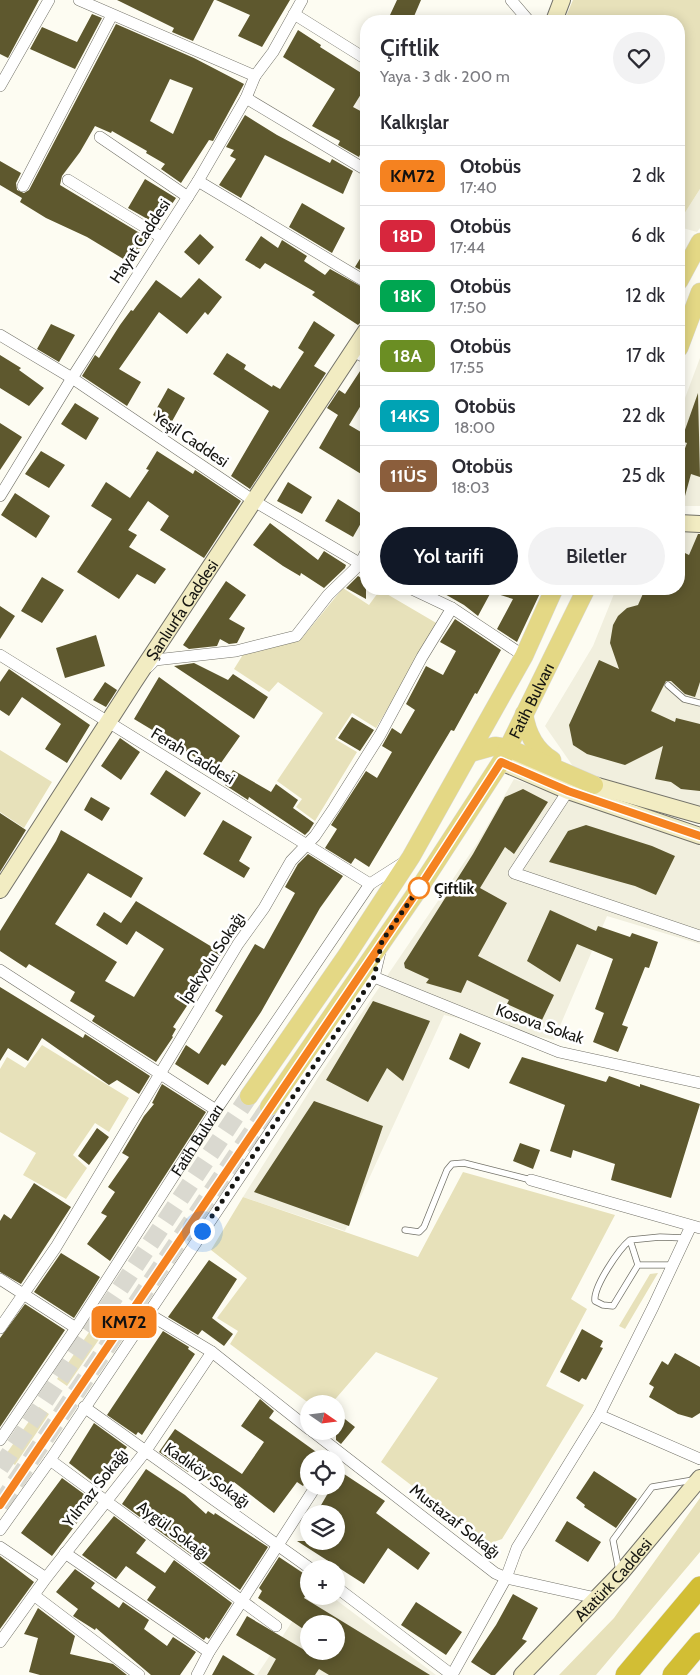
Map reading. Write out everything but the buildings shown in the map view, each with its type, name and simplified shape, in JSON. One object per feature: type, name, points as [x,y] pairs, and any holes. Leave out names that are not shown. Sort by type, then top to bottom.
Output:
[{"type":"highway","points":[[626,1675],[700,1587]]},
{"type":"highway","points":[[673,1675],[700,1643]]},
{"type":"main road","points":[[685,269],[700,242]]},
{"type":"main road","points":[[685,340],[694,327],[700,292]]},
{"type":"main road","name":"Fatih Bulvarı","points":[[249,1096],[347,955],[412,857],[524,656],[551,595]]},
{"type":"main road","name":"Fatih Bulvarı","points":[[270,1107],[382,941],[501,752],[524,714],[583,595]]},
{"type":"main road","points":[[498,704],[501,752]]},
{"type":"main road","points":[[524,714],[530,737],[546,757],[594,784]]},
{"type":"main road","points":[[470,753],[501,752],[528,755],[594,784]]},
{"type":"street","points":[[0,86],[49,0]]},
{"type":"street","points":[[79,0],[254,76]]},
{"type":"street","name":"Hayat Caddesi","points":[[0,495],[72,378],[198,181],[246,98],[254,76],[273,52],[302,0]]},
{"type":"street","points":[[511,0],[523,15]]},
{"type":"street","points":[[556,15],[562,0]]},
{"type":"street","points":[[294,14],[360,55]]},
{"type":"street","points":[[23,186],[112,15]]},
{"type":"street","points":[[246,98],[360,166]]},
{"type":"street","points":[[100,137],[188,197]]},
{"type":"street","points":[[68,180],[161,237]]},
{"type":"street","points":[[198,181],[360,278]]},
{"type":"street","name":"Yeşil Caddesi","points":[[0,334],[72,378],[254,501],[360,564]]},
{"type":"street","name":"Şanlıurfa Caddesi","points":[[0,890],[107,723],[254,501],[359,355]]},
{"type":"street","points":[[685,523],[700,524]]},
{"type":"street","points":[[134,682],[155,660],[236,651],[296,636],[328,595],[360,568]]},
{"type":"street","points":[[425,595],[452,608],[524,656]]},
{"type":"street","name":"İpekyolu Sokağı","points":[[0,1328],[56,1248],[238,944],[264,908],[291,861],[315,836],[380,735],[422,657],[452,608]]},
{"type":"street","name":"Ferah Caddesi","points":[[0,655],[107,723],[370,884]]},
{"type":"street","points":[[501,752],[568,791],[700,836]]},
{"type":"street","points":[[594,784],[700,815]]},
{"type":"street","points":[[568,791],[514,873],[700,936]]},
{"type":"street","name":"Fatih Bulvarı","points":[[0,1440],[76,1328],[216,1110],[370,884],[412,857]]},
{"type":"street","points":[[0,1530],[50,1460],[147,1312],[374,977],[382,941]]},
{"type":"street","points":[[0,970],[161,1072],[216,1110]]},
{"type":"street","name":"Kosova Sokak","points":[[374,977],[559,1052],[700,1083]]},
{"type":"street","points":[[345,1595],[452,1675],[506,1578],[517,1548],[599,1415],[685,1238],[696,1227],[531,1180]]},
{"type":"street","points":[[0,1279],[76,1328]]},
{"type":"street","points":[[147,1312],[212,1352],[300,1421]]},
{"type":"street","name":"Yılmaz Sokağı","points":[[0,1642],[65,1553],[145,1452],[212,1352]]},
{"type":"street","name":"Kadıköy Sokağı","points":[[84,1407],[300,1560]]},
{"type":"street","points":[[599,1415],[700,1459]]},
{"type":"street","name":"Mustazaf Sokağı","points":[[321,1440],[330,1450]]},
{"type":"street","name":"Aygül Sokağı","points":[[50,1460],[242,1603],[276,1626]]},
{"type":"street","name":"Mustazaf Sokağı","points":[[345,1462],[496,1573],[506,1578],[596,1598]]},
{"type":"street","name":"Atatürk Caddesi","points":[[522,1675],[620,1574],[700,1478]]},
{"type":"street","points":[[197,1675],[209,1652],[310,1495]]},
{"type":"street","points":[[0,1547],[46,1578]]},
{"type":"street","points":[[65,1553],[209,1652]]},
{"type":"street","points":[[35,1596],[139,1675]]},
{"type":"lane","points":[[668,685],[684,699],[700,703]]},
{"type":"lane","points":[[405,1230],[418,1232],[424,1227],[447,1170],[452,1164],[464,1163],[531,1180]]},
{"type":"lane","points":[[630,1240],[638,1265],[613,1306],[603,1305],[595,1301],[596,1291],[614,1260],[630,1240],[660,1237],[685,1238]]},
{"type":"lane","points":[[638,1265],[673,1265]]},
{"type":"lane","points":[[620,1574],[613,1540],[652,1487],[700,1478]]},
{"type":"shaded area","points":[[573,0],[700,0],[700,189],[685,213],[685,15],[567,15]]},
{"type":"shaded area","points":[[700,189],[700,228],[697,232],[685,229],[685,213]]},
{"type":"shaded area","points":[[700,358],[700,506],[685,506],[685,398]]},
{"type":"shaded area","points":[[685,531],[700,531],[700,807],[577,772],[545,726],[593,646],[614,595],[685,595]]},
{"type":"shaded area","points":[[343,588],[369,605],[376,595],[389,595],[438,624],[376,728],[352,713],[335,739],[357,752],[315,821],[296,807],[302,799],[277,781],[323,713],[278,682],[269,692],[234,669],[244,653],[302,638]]},
{"type":"shaded area","points":[[0,750],[52,782],[24,828],[0,812]]},
{"type":"shaded area","points":[[514,779],[700,844],[700,944],[607,916],[554,1040],[444,1015],[345,1231],[243,1197],[317,1079],[478,842]]},
{"type":"shaded area","points":[[42,1045],[129,1098],[109,1132],[95,1123],[73,1155],[87,1168],[66,1199],[23,1175],[36,1153],[0,1132],[0,1069],[7,1057],[25,1068]]},
{"type":"shaded area","points":[[463,1172],[615,1215],[571,1299],[587,1309],[546,1386],[584,1405],[502,1539],[488,1544],[381,1462],[438,1378],[376,1352],[339,1395],[300,1396],[230,1344],[238,1331],[217,1318],[247,1278],[211,1250],[243,1197],[418,1257]]},
{"type":"shaded area","points":[[658,1273],[625,1329],[619,1326],[650,1274]]},
{"type":"shaded area","points":[[92,1328],[102,1335],[67,1386],[57,1379]]},
{"type":"shaded area","points":[[39,1407],[49,1414],[15,1465],[4,1457]]},
{"type":"shaded area","points":[[700,1498],[700,1552],[596,1675],[559,1675],[614,1618]]},
{"type":"shaded area","points":[[303,1605],[343,1605],[436,1675],[257,1675]]},
{"type":"tunnel","points":[[0,1468],[249,1096]]},
{"type":"tunnel","points":[[0,1505],[269,1107]]},
{"type":"bus line","name":"KM72","points":[[0,1505],[418,890],[501,762],[568,791],[700,836]]},
{"type":"place","name":"Çiftlik","points":[[419,888]]},
{"type":"route","points":[[202,1231],[374,977],[382,941],[419,888]]}]
